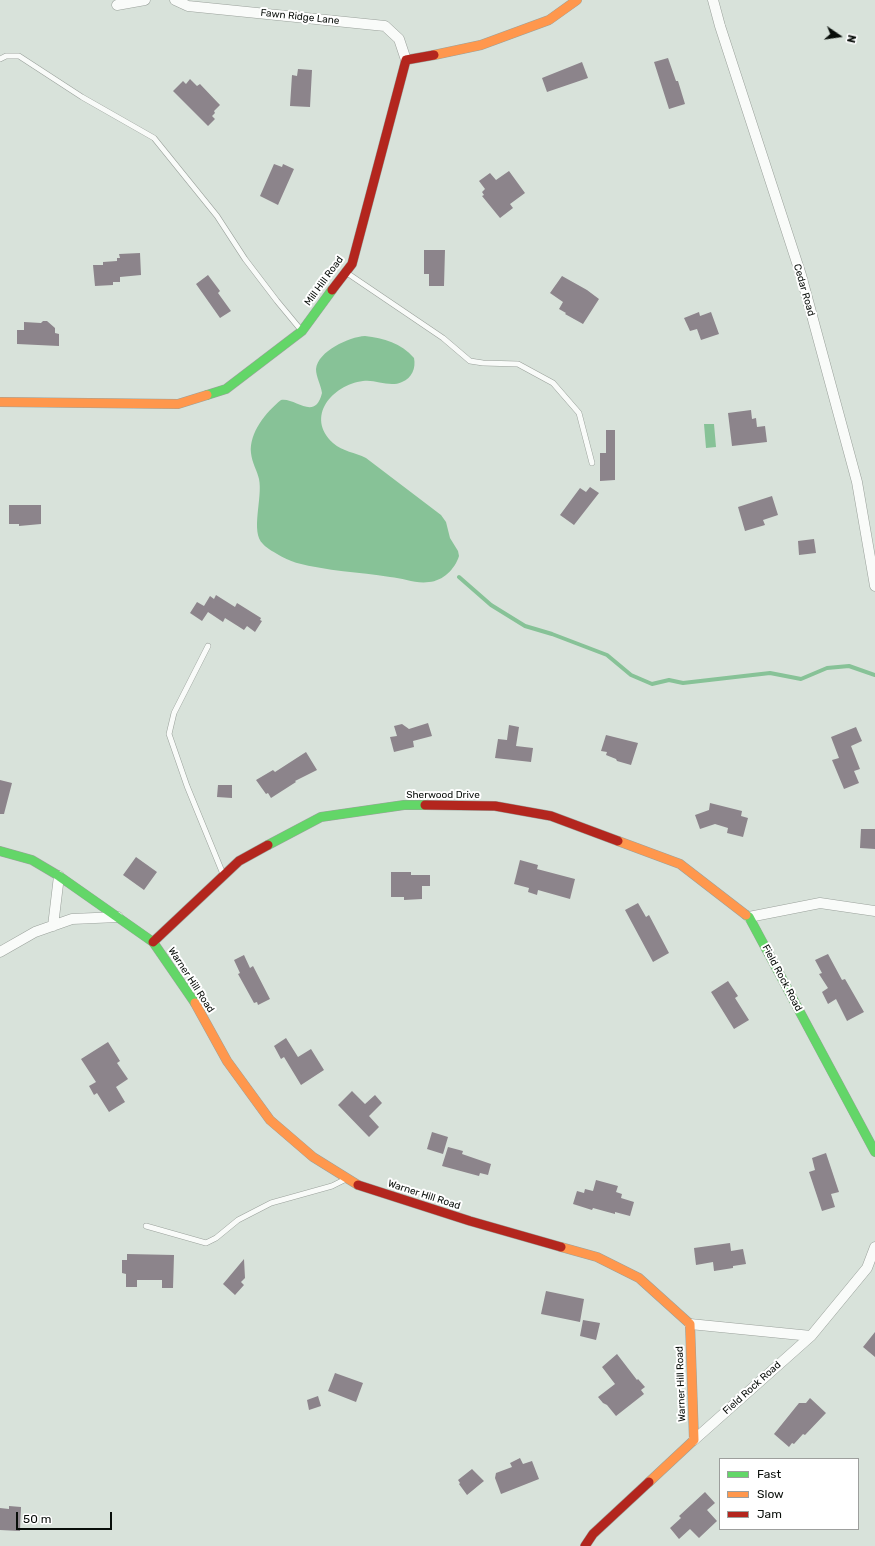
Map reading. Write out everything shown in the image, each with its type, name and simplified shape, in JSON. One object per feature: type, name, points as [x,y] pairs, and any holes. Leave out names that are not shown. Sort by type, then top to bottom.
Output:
[{"type":"street","points":[[117,5],[145,0]]},
{"type":"street","name":"Fawn Ridge Lane","points":[[176,0],[188,6],[385,26],[399,39],[406,60]]},
{"type":"street","points":[[406,60],[481,45],[549,20],[577,0]]},
{"type":"street","name":"Cedar Road","points":[[713,0],[720,26],[801,275],[857,482],[875,586]]},
{"type":"street","name":"Mill Hill Road","points":[[0,402],[178,404],[226,388],[302,331],[352,264],[406,60]]},
{"type":"street","name":"Sherwood Drive","points":[[153,942],[239,861],[321,817],[404,805],[495,806],[552,816],[680,864],[750,917]]},
{"type":"street","name":"Warner Hill Road","points":[[0,851],[32,860],[59,876],[153,942],[194,1000],[227,1061],[270,1120],[313,1157],[360,1187],[470,1221],[597,1257],[639,1278],[690,1324],[694,1440]]},
{"type":"street","points":[[54,926],[59,876]]},
{"type":"street","points":[[750,917],[820,903],[875,911]]},
{"type":"street","points":[[0,952],[35,932],[72,919],[118,917]]},
{"type":"street","name":"Field Rock Road","points":[[750,917],[875,1152]]},
{"type":"street","name":"Field Rock Road","points":[[694,1440],[811,1336],[867,1268],[875,1248]]},
{"type":"street","points":[[690,1324],[811,1336]]},
{"type":"street","points":[[585,1546],[592,1534],[694,1440]]},
{"type":"lane","points":[[0,59],[6,56],[19,56],[82,97],[154,138],[217,216],[245,259],[302,331]]},
{"type":"lane","points":[[346,272],[443,338],[470,361],[518,364],[553,383],[579,413],[592,463]]},
{"type":"lane","points":[[208,646],[174,713],[169,734],[187,786],[224,875]]},
{"type":"lane","points":[[146,1226],[206,1243],[216,1238],[238,1220],[271,1203],[332,1186],[347,1178]]},
{"type":"shaded area","points":[[365,336],[392,342],[409,353],[414,358],[414,365],[411,375],[397,384],[363,381],[341,389],[326,404],[322,413],[322,423],[325,433],[333,443],[341,448],[366,458],[441,515],[446,522],[450,538],[458,551],[459,556],[455,565],[448,574],[434,581],[414,582],[320,568],[297,563],[284,558],[269,549],[259,539],[257,523],[260,487],[251,453],[251,445],[256,431],[264,417],[281,400],[286,400],[304,406],[315,406],[319,402],[322,393],[316,369],[322,356],[343,342]]},
{"type":"shaded area","points":[[704,424],[714,424],[716,447],[706,448]]},
{"type":"building","points":[[668,58],[676,81],[678,81],[685,104],[669,109],[654,62]]},
{"type":"building","points":[[582,62],[588,78],[547,92],[542,78]]},
{"type":"building","points":[[298,69],[312,70],[310,107],[290,106],[292,75],[297,76]]},
{"type":"building","points":[[190,79],[197,86],[200,84],[220,105],[214,111],[215,113],[212,116],[215,119],[208,126],[173,91],[183,81],[186,84]]},
{"type":"building","points":[[274,164],[282,167],[283,164],[294,169],[278,205],[260,196]]},
{"type":"building","points":[[509,171],[525,193],[510,204],[513,208],[500,218],[482,196],[484,195],[482,192],[485,189],[479,181],[490,173],[496,180]]},
{"type":"building","points":[[424,250],[445,250],[444,286],[429,286],[429,274],[424,274]]},
{"type":"building","points":[[140,253],[141,275],[120,277],[120,282],[113,282],[113,285],[95,286],[93,265],[103,265],[103,262],[117,261],[117,258],[120,258],[119,254]]},
{"type":"building","points":[[208,275],[220,291],[218,293],[231,311],[220,318],[196,284]]},
{"type":"building","points":[[562,276],[587,290],[599,299],[583,324],[559,309],[563,302],[550,293]]},
{"type":"building","points":[[699,312],[700,316],[711,312],[719,334],[701,340],[697,329],[690,331],[684,318]]},
{"type":"building","points":[[43,321],[47,321],[55,328],[55,333],[59,334],[59,346],[17,344],[17,330],[24,330],[24,322],[41,323]]},
{"type":"building","points":[[751,410],[752,419],[756,418],[757,427],[765,426],[767,442],[732,446],[728,413]]},
{"type":"building","points":[[606,430],[615,430],[615,480],[600,481],[600,453],[606,453]]},
{"type":"building","points":[[590,487],[599,493],[574,525],[560,515],[580,488],[586,492]]},
{"type":"building","points":[[772,496],[778,515],[763,520],[765,525],[745,531],[738,507]]},
{"type":"building","points":[[9,505],[41,505],[41,524],[19,526],[19,524],[9,524]]},
{"type":"building","points":[[814,539],[816,553],[799,555],[798,541]]},
{"type":"building","points":[[216,595],[235,607],[237,603],[261,618],[260,620],[262,621],[255,632],[247,626],[244,630],[225,618],[223,622],[208,612],[202,621],[190,613],[197,602],[204,606],[210,596],[214,599]]},
{"type":"building","points":[[428,723],[432,736],[413,741],[414,747],[394,752],[390,737],[397,736],[394,726],[402,724],[409,729]]},
{"type":"building","points":[[509,725],[519,727],[516,746],[533,748],[531,762],[495,758],[498,739],[507,740]]},
{"type":"building","points":[[856,727],[862,741],[851,746],[860,769],[854,771],[859,783],[844,789],[832,760],[839,758],[831,737]]},
{"type":"building","points":[[606,735],[638,743],[631,765],[617,761],[616,759],[606,755],[607,752],[601,751]]},
{"type":"building","points":[[306,752],[317,770],[295,781],[296,782],[271,798],[268,793],[266,794],[256,780],[273,770],[275,772]]},
{"type":"building","points":[[0,780],[12,783],[4,814],[0,814]]},
{"type":"building","points":[[218,785],[232,785],[232,798],[217,797]]},
{"type":"building","points":[[710,803],[742,811],[741,816],[748,818],[743,837],[727,833],[728,828],[715,824],[700,829],[695,815],[709,810]]},
{"type":"building","points":[[861,829],[875,829],[875,849],[860,848]]},
{"type":"building","points":[[136,857],[157,872],[144,890],[123,875]]},
{"type":"building","points":[[520,860],[538,865],[537,869],[575,879],[570,899],[538,890],[537,895],[528,892],[529,888],[514,884]]},
{"type":"building","points":[[391,872],[411,872],[411,875],[430,875],[430,886],[422,886],[422,899],[404,900],[404,897],[391,897]]},
{"type":"building","points":[[638,903],[646,917],[649,915],[669,953],[653,962],[625,910]]},
{"type":"building","points":[[828,954],[842,980],[845,979],[864,1012],[847,1021],[836,999],[828,1004],[822,992],[828,988],[819,974],[822,973],[815,960]]},
{"type":"building","points":[[244,955],[250,968],[253,966],[270,999],[258,1005],[257,1002],[254,1003],[238,974],[240,973],[234,960]]},
{"type":"building","points":[[728,981],[738,996],[735,998],[749,1020],[734,1029],[711,992]]},
{"type":"building","points":[[286,1038],[298,1057],[311,1049],[324,1070],[301,1085],[284,1057],[281,1059],[274,1046]]},
{"type":"building","points":[[108,1042],[120,1061],[117,1063],[128,1079],[116,1087],[125,1102],[109,1112],[97,1093],[94,1095],[89,1086],[96,1082],[81,1059]]},
{"type":"building","points":[[352,1091],[365,1104],[375,1095],[382,1103],[369,1116],[379,1127],[369,1137],[338,1105]]},
{"type":"building","points":[[432,1132],[448,1137],[443,1154],[427,1149]]},
{"type":"building","points":[[448,1147],[463,1151],[462,1154],[491,1164],[488,1175],[480,1173],[479,1176],[442,1166]]},
{"type":"building","points":[[826,1153],[839,1192],[831,1194],[835,1207],[822,1211],[809,1172],[815,1170],[812,1158]]},
{"type":"building","points":[[596,1180],[618,1186],[616,1192],[622,1194],[621,1198],[634,1202],[630,1216],[615,1212],[615,1214],[593,1208],[592,1210],[573,1204],[577,1191],[584,1193],[585,1189],[593,1191]]},
{"type":"building","points":[[730,1243],[731,1251],[743,1249],[746,1264],[714,1271],[713,1262],[696,1265],[694,1248]]},
{"type":"building","points":[[127,1254],[174,1255],[173,1288],[162,1288],[162,1280],[137,1280],[137,1287],[126,1287],[126,1274],[122,1273],[122,1260],[127,1260]]},
{"type":"building","points":[[244,1259],[245,1278],[241,1282],[244,1285],[235,1295],[223,1284]]},
{"type":"building","points":[[546,1291],[584,1299],[580,1322],[541,1314]]},
{"type":"building","points":[[583,1320],[600,1323],[596,1340],[580,1336]]},
{"type":"building","points":[[875,1332],[875,1357],[863,1347]]},
{"type":"building","points":[[617,1354],[637,1380],[638,1379],[645,1387],[641,1390],[644,1394],[616,1416],[598,1397],[615,1384],[602,1367]]},
{"type":"building","points":[[335,1373],[363,1383],[356,1402],[328,1391]]},
{"type":"building","points":[[318,1396],[321,1406],[309,1410],[307,1400]]},
{"type":"building","points":[[810,1398],[826,1413],[805,1435],[803,1434],[794,1444],[792,1443],[789,1447],[774,1434],[799,1403],[806,1403]]},
{"type":"building","points":[[520,1458],[523,1464],[532,1461],[539,1479],[501,1494],[495,1478],[496,1473],[512,1467],[510,1463]]},
{"type":"building","points":[[472,1469],[484,1481],[467,1495],[459,1484],[460,1483],[458,1480]]},
{"type":"building","points":[[705,1492],[715,1503],[707,1510],[717,1521],[699,1538],[690,1529],[679,1539],[670,1528],[681,1518],[679,1516]]},
{"type":"building","points":[[9,1506],[21,1507],[20,1531],[0,1530],[0,1508],[9,1509]]},
{"type":"waterway","points":[[459,577],[491,605],[525,626],[552,634],[607,655],[631,675],[652,684],[669,680],[683,683],[770,673],[801,679],[827,668],[849,666],[875,675]]},
{"type":"traffic: fast","points":[[207,395],[226,389],[302,331],[332,290]]},
{"type":"traffic: fast","points":[[268,845],[321,817],[404,805],[425,805]]},
{"type":"traffic: fast","points":[[0,851],[32,860],[59,876],[153,942],[195,1003]]},
{"type":"traffic: fast","points":[[746,915],[749,917],[875,1152]]},
{"type":"traffic: slow","points":[[434,55],[481,45],[549,20],[577,0]]},
{"type":"traffic: slow","points":[[0,402],[178,404],[207,395]]},
{"type":"traffic: slow","points":[[618,841],[680,864],[746,915]]},
{"type":"traffic: slow","points":[[195,1003],[227,1061],[270,1120],[313,1157],[358,1185]]},
{"type":"traffic: slow","points":[[561,1247],[597,1257],[639,1278],[690,1324],[694,1440],[649,1482]]},
{"type":"traffic: jam","points":[[332,290],[352,264],[406,60],[434,55]]},
{"type":"traffic: jam","points":[[425,805],[495,806],[551,816],[618,841]]},
{"type":"traffic: jam","points":[[153,942],[239,861],[268,845]]},
{"type":"traffic: jam","points":[[358,1185],[470,1221],[561,1247]]},
{"type":"traffic: jam","points":[[585,1546],[593,1534],[649,1482]]}]
